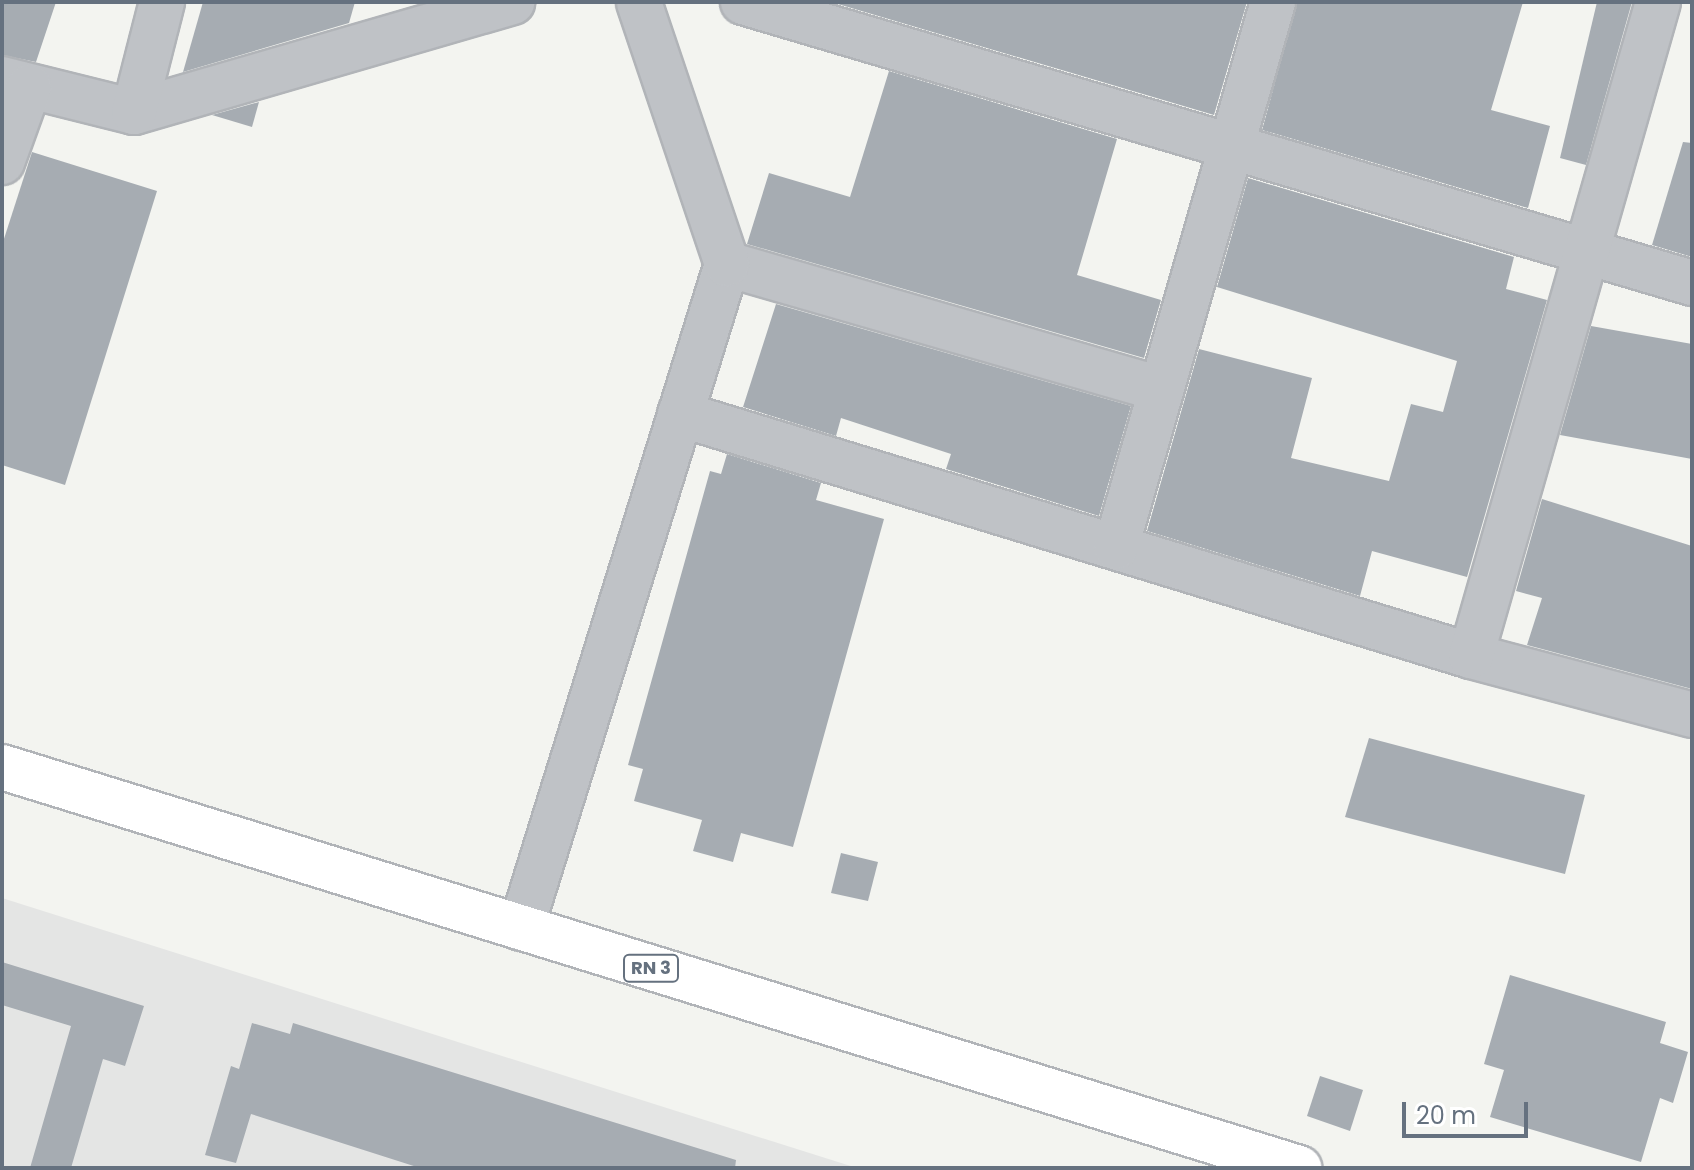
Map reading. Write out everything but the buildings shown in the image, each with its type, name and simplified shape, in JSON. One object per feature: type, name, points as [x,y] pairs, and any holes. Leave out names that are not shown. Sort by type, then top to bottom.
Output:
[{"type":"main road","name":"RN 3","points":[[2,767],[1299,1168]]},
{"type":"street","points":[[134,112],[162,2]]},
{"type":"street","points":[[2,162],[16,83],[134,112],[512,2]]},
{"type":"street","points":[[521,928],[727,264],[639,2]]},
{"type":"street","points":[[743,2],[1692,283]]},
{"type":"street","points":[[1116,547],[1273,2]]},
{"type":"street","points":[[1471,656],[1658,2]]},
{"type":"street","points":[[727,264],[1161,389]]},
{"type":"street","points":[[680,414],[1471,656],[1692,715]]},
{"type":"shaded area","points":[[2,898],[857,1168],[2,1168]]}]
